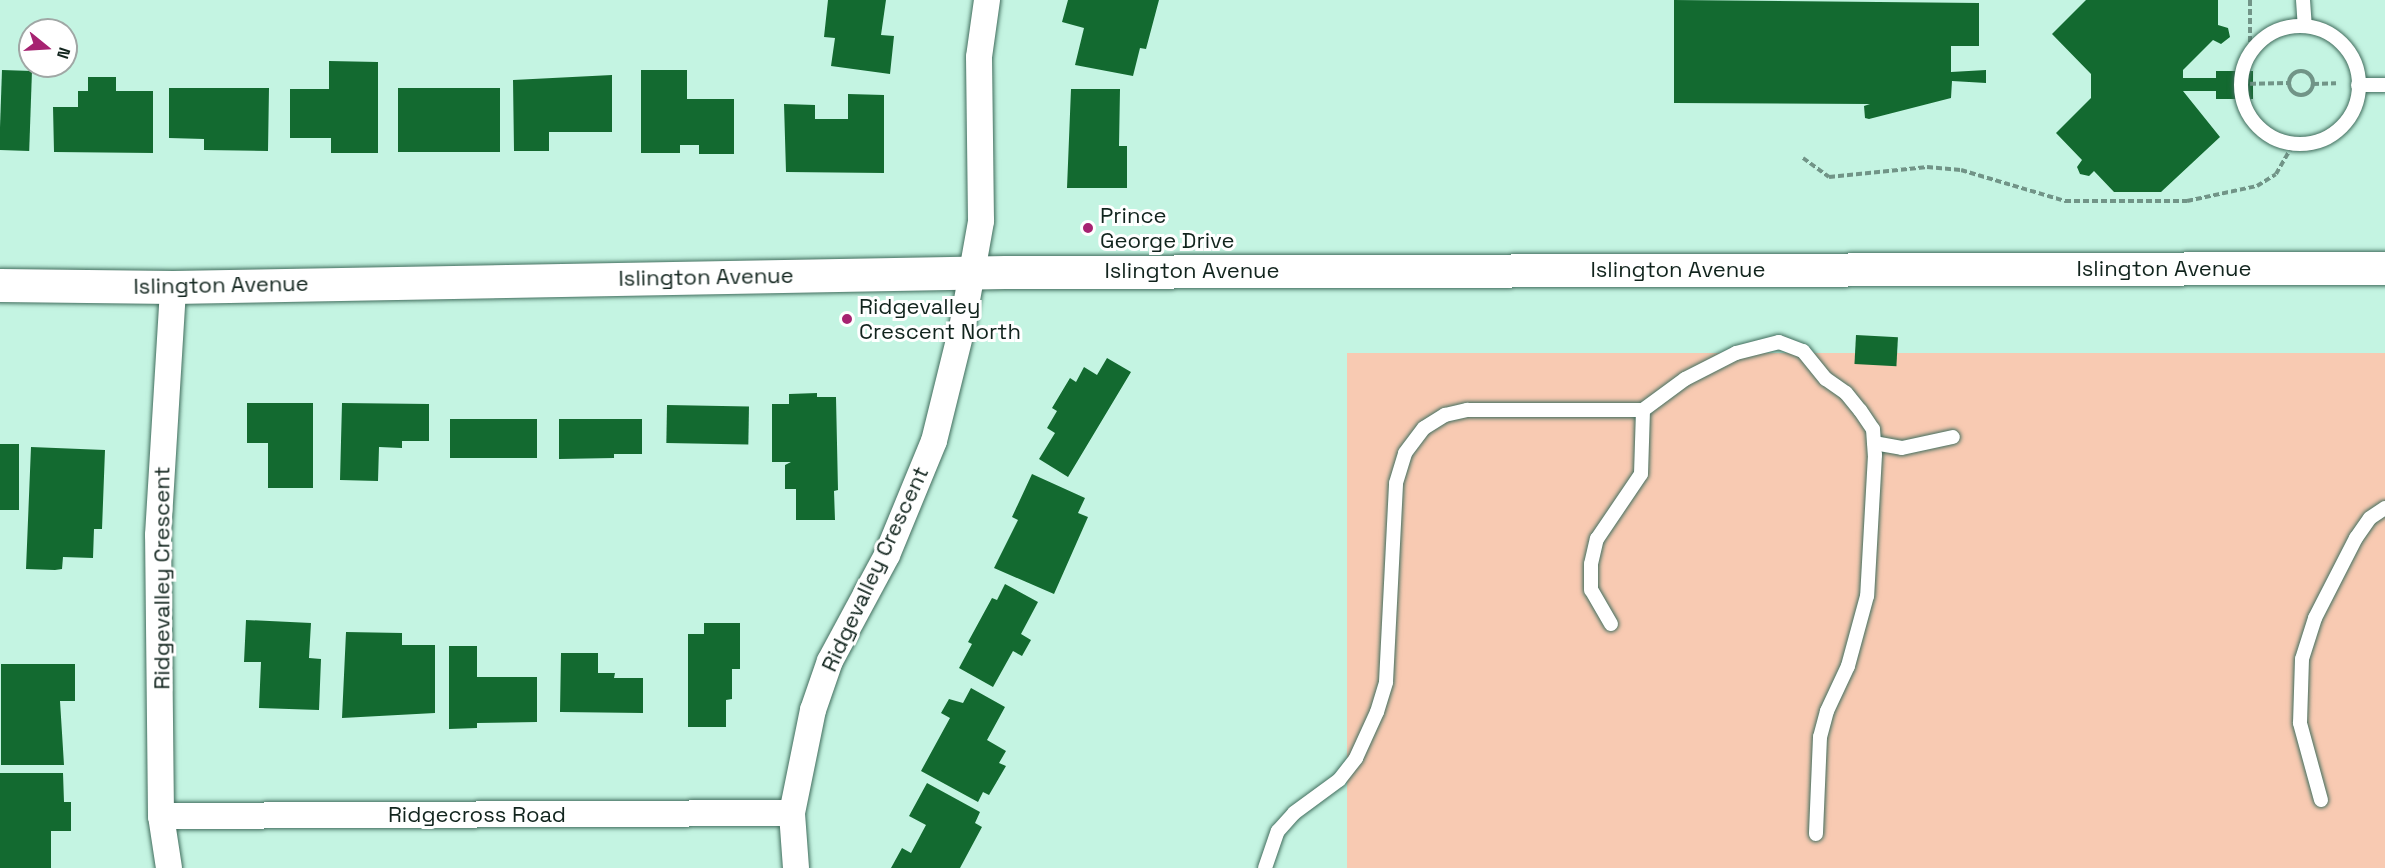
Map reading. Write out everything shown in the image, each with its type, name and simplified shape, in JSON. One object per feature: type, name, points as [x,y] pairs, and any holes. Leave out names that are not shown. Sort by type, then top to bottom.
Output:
[{"type":"main road","name":"Islington Avenue","points":[[0,285],[173,287],[972,272],[2385,268]]},
{"type":"street","points":[[972,272],[981,221],[979,57],[987,0]]},
{"type":"street","name":"Ridgevalley Crescent","points":[[796,868],[792,813],[813,710],[830,661],[887,555],[934,441],[972,272]]},
{"type":"street","name":"Ridgevalley Crescent","points":[[169,868],[161,816],[158,535],[173,287]]},
{"type":"street","name":"Ridgecross Road","points":[[161,816],[792,813]]},
{"type":"lane","points":[[2302,0],[2305,26]]},
{"type":"lane","points":[[2305,26],[2322,30],[2349,51],[2358,85],[2348,119],[2334,132],[2318,141],[2294,143],[2265,133],[2252,119],[2241,84],[2250,53],[2267,35],[2285,27],[2305,26]]},
{"type":"lane","points":[[2358,85],[2385,85]]},
{"type":"lane","points":[[1265,868],[1278,831],[1294,813],[1339,780],[1356,758],[1377,712],[1386,682],[1395,483],[1405,453],[1425,428],[1445,416],[1467,410],[1643,410],[1685,379],[1736,353],[1779,342],[1803,351],[1826,379],[1846,393],[1873,429],[1867,596],[1848,666],[1827,711],[1820,737],[1816,834]]},
{"type":"lane","points":[[1611,624],[1591,590],[1591,564],[1597,540],[1641,474],[1643,410]]},
{"type":"lane","points":[[1874,443],[1902,448],[1953,437]]},
{"type":"lane","points":[[2321,800],[2300,723],[2302,659],[2315,618],[2356,538],[2370,518],[2385,508]]},
{"type":"path","points":[[2250,0],[2250,53]]},
{"type":"path","points":[[2302,71],[2311,76],[2313,84],[2303,94],[2292,90],[2290,83],[2295,73],[2302,71]]},
{"type":"path","points":[[2241,84],[2290,83]]},
{"type":"path","points":[[1803,158],[1829,177],[1927,166],[1961,170],[2065,201],[2187,201],[2257,186],[2276,174],[2294,143]]},
{"type":"shaded area","points":[[1347,353],[2385,353],[2385,868],[1347,868]]},
{"type":"building","points":[[828,0],[886,0],[881,35],[894,36],[890,74],[831,66],[835,38],[824,37]]},
{"type":"building","points":[[1068,0],[1159,0],[1146,49],[1140,48],[1133,76],[1075,65],[1084,28],[1062,22]]},
{"type":"building","points":[[1674,0],[1979,3],[1979,46],[1951,46],[1951,72],[1986,70],[1986,83],[1952,81],[1951,98],[1869,119],[1865,118],[1864,106],[1870,104],[1674,103]]},
{"type":"building","points":[[2086,0],[2218,0],[2218,25],[2228,28],[2230,37],[2221,44],[2213,40],[2183,70],[2183,78],[2216,78],[2216,71],[2253,71],[2253,99],[2216,99],[2216,91],[2183,91],[2220,137],[2161,192],[2114,192],[2094,171],[2089,176],[2080,174],[2077,167],[2082,160],[2056,133],[2091,98],[2091,74],[2052,34]]},
{"type":"building","points":[[329,61],[378,62],[378,153],[331,153],[331,138],[290,138],[290,89],[329,89]]},
{"type":"building","points":[[2,70],[18,71],[18,78],[32,78],[29,151],[0,150]]},
{"type":"building","points":[[641,70],[687,70],[687,99],[734,99],[734,154],[699,154],[699,145],[680,145],[680,153],[641,153]]},
{"type":"building","points":[[612,75],[612,132],[549,132],[549,151],[514,151],[513,80]]},
{"type":"building","points":[[88,77],[116,77],[116,91],[153,91],[153,153],[54,152],[53,107],[78,107],[78,91],[88,91]]},
{"type":"building","points":[[169,88],[269,88],[268,151],[204,150],[204,139],[169,138]]},
{"type":"building","points":[[398,88],[500,88],[500,152],[398,152]]},
{"type":"building","points":[[1071,89],[1120,89],[1119,146],[1127,146],[1127,188],[1067,188]]},
{"type":"building","points":[[848,94],[884,95],[884,173],[786,172],[784,104],[815,105],[815,119],[848,119]]},
{"type":"building","points":[[1856,335],[1898,337],[1896,366],[1854,364]]},
{"type":"building","points":[[1107,358],[1131,372],[1068,477],[1039,459],[1055,433],[1047,428],[1057,411],[1052,408],[1070,378],[1076,382],[1084,367],[1097,375]]},
{"type":"building","points":[[817,393],[817,397],[836,397],[838,490],[834,491],[835,520],[796,520],[796,489],[785,489],[785,465],[791,462],[772,462],[772,404],[789,404],[789,394]]},
{"type":"building","points":[[247,403],[313,403],[313,488],[268,488],[268,443],[247,443]]},
{"type":"building","points":[[342,403],[429,404],[429,441],[402,441],[402,448],[379,447],[378,481],[340,480]]},
{"type":"building","points":[[667,405],[749,406],[748,444],[666,443]]},
{"type":"building","points":[[450,419],[537,419],[537,458],[450,458]]},
{"type":"building","points":[[559,419],[642,419],[642,454],[614,454],[614,458],[559,459]]},
{"type":"building","points":[[0,444],[19,444],[19,510],[0,510]]},
{"type":"building","points":[[31,447],[105,450],[102,529],[94,529],[93,558],[63,557],[62,569],[26,569]]},
{"type":"building","points":[[1032,474],[1085,498],[1078,513],[1088,517],[1054,594],[994,568],[1018,520],[1012,517]]},
{"type":"building","points":[[1005,584],[1038,602],[1021,634],[1031,640],[1022,656],[1013,651],[993,687],[959,668],[972,644],[968,642],[992,598],[997,600]]},
{"type":"building","points":[[246,620],[311,623],[309,658],[321,659],[319,710],[259,708],[261,662],[244,662]]},
{"type":"building","points":[[704,623],[740,623],[740,669],[732,669],[732,699],[726,700],[726,727],[688,727],[688,634],[704,634]]},
{"type":"building","points":[[346,632],[402,633],[402,645],[435,645],[435,713],[342,718]]},
{"type":"building","points":[[449,646],[477,646],[477,677],[537,677],[537,722],[477,723],[477,728],[449,729]]},
{"type":"building","points":[[561,653],[598,653],[598,673],[615,673],[614,678],[643,678],[643,713],[560,712]]},
{"type":"building","points":[[1,664],[75,664],[75,701],[60,701],[64,765],[1,765]]},
{"type":"building","points":[[971,688],[1005,707],[987,740],[1006,751],[999,763],[1006,766],[989,795],[983,792],[978,802],[921,771],[950,718],[941,713],[949,699],[963,703]]},
{"type":"building","points":[[0,773],[63,773],[64,802],[71,802],[71,831],[51,831],[51,868],[0,868]]},
{"type":"building","points":[[927,783],[980,812],[975,823],[982,827],[960,868],[891,868],[902,848],[911,853],[926,825],[909,816]]},
{"type":"place","name":"Prince George Drive","points":[[1088,228]]},
{"type":"place","name":"Ridgevalley Crescent North","points":[[847,319]]}]
